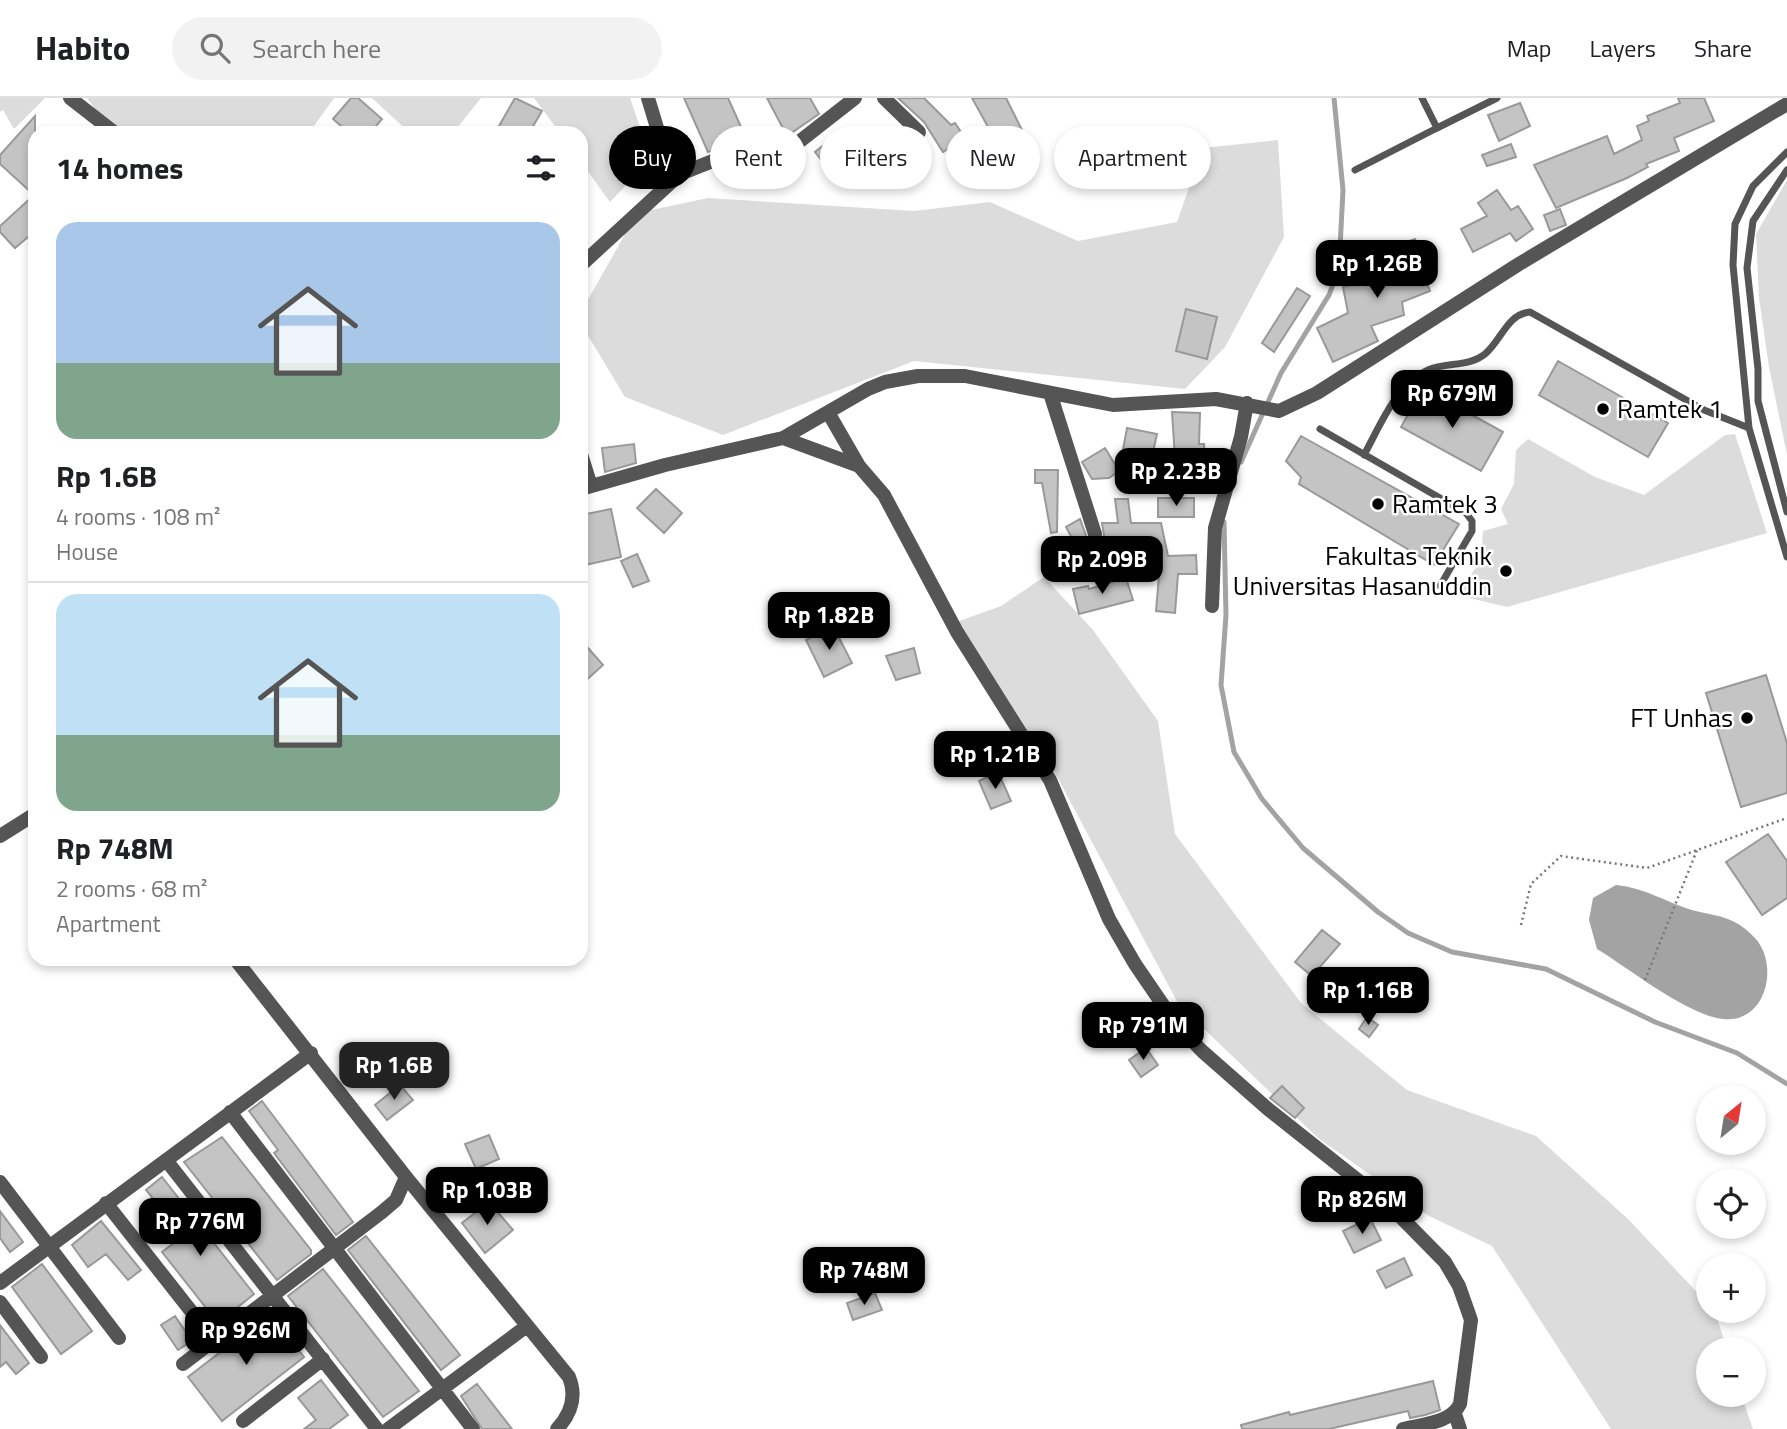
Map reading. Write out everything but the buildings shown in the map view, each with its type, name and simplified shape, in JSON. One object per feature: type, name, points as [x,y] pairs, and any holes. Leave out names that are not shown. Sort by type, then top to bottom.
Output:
[{"type":"street","points":[[70,98],[106,126]]},
{"type":"street","points":[[648,98],[656,126]]},
{"type":"street","points":[[696,167],[748,146],[769,149],[795,145],[855,98]]},
{"type":"street","points":[[884,98],[913,126]]},
{"type":"street","points":[[588,487],[783,438],[876,386],[918,376],[965,376],[1113,405],[1216,399],[1251,404],[1270,412],[1286,408],[1317,393],[1519,264],[1787,104]]},
{"type":"street","points":[[588,259],[664,189]]},
{"type":"street","points":[[1050,393],[1095,534]]},
{"type":"street","points":[[1212,606],[1215,528],[1251,404]]},
{"type":"street","points":[[829,414],[859,466],[884,495],[957,632],[1050,780],[1109,919],[1135,964],[1176,1024],[1202,1051],[1268,1109],[1389,1205],[1445,1262],[1471,1320],[1466,1371],[1455,1414],[1460,1429]]},
{"type":"street","points":[[783,438],[859,466]]},
{"type":"street","points":[[0,836],[28,818]]},
{"type":"street","points":[[242,966],[405,1177],[569,1377],[574,1389],[572,1404],[557,1429]]},
{"type":"street","points":[[0,1283],[311,1054]]},
{"type":"street","points":[[230,1112],[333,1250],[473,1429]]},
{"type":"street","points":[[166,1160],[377,1429]]},
{"type":"street","points":[[183,1364],[396,1200],[405,1177]]},
{"type":"street","points":[[0,1182],[119,1338]]},
{"type":"street","points":[[106,1203],[213,1339]]},
{"type":"street","points":[[0,1302],[41,1357]]},
{"type":"street","points":[[388,1429],[527,1326]]},
{"type":"street","points":[[243,1421],[323,1359]]},
{"type":"street","points":[[1403,1429],[1455,1414]]},
{"type":"lane","points":[[1422,98],[1437,128]]},
{"type":"lane","points":[[1355,170],[1497,98]]},
{"type":"lane","points":[[1787,152],[1753,186],[1735,224],[1733,265],[1749,428],[1787,557]]},
{"type":"lane","points":[[1787,170],[1753,221],[1747,268],[1750,317],[1759,369],[1758,401],[1787,513]]},
{"type":"lane","points":[[1364,455],[1399,395],[1413,379],[1429,370],[1476,360],[1486,353],[1514,317],[1530,312],[1704,410],[1749,428]]},
{"type":"lane","points":[[1320,429],[1466,513],[1472,521],[1472,531],[1440,586]]},
{"type":"path","points":[[1521,925],[1531,884],[1561,856],[1647,868],[1787,818]]},
{"type":"path","points":[[1645,981],[1698,849]]},
{"type":"shaded area","points":[[0,98],[45,98],[14,129],[3,110],[0,112]]},
{"type":"shaded area","points":[[87,98],[334,98],[314,126],[107,126]]},
{"type":"shaded area","points":[[372,98],[481,98],[459,126],[402,126]]},
{"type":"shaded area","points":[[534,98],[630,98],[640,126],[609,126],[609,189],[622,189],[610,202],[588,172],[588,126],[555,126]]},
{"type":"shaded area","points":[[1278,140],[1284,237],[1225,347],[1185,389],[914,361],[723,435],[625,397],[588,336],[588,300],[637,213],[708,198],[914,211],[990,202],[1078,241],[1177,222],[1189,189],[1211,189],[1211,147]]},
{"type":"shaded area","points":[[1787,180],[1787,455],[1769,367],[1759,298],[1756,234]]},
{"type":"shaded area","points":[[1735,434],[1767,533],[1507,607],[1457,595],[1481,560],[1483,531],[1508,524],[1501,509],[1514,484],[1516,450],[1528,439],[1595,477],[1644,495],[1725,435]]},
{"type":"shaded area","points":[[1044,577],[1093,630],[1158,721],[1175,834],[1301,1003],[1407,1090],[1536,1136],[1628,1219],[1696,1291],[1696,1323],[1719,1323],[1723,1337],[1696,1337],[1696,1407],[1745,1407],[1753,1429],[1611,1429],[1492,1246],[1429,1216],[1318,1138],[1179,1005],[1054,771],[954,623],[1001,606]]},
{"type":"shaded area","points":[[1616,885],[1636,889],[1739,924],[1754,937],[1762,948],[1766,961],[1765,990],[1759,1002],[1750,1012],[1738,1018],[1709,1016],[1659,990],[1597,949],[1589,920],[1593,898]]},
{"type":"waterway","points":[[1241,462],[1281,373],[1329,295],[1339,268],[1343,190],[1334,98]]},
{"type":"waterway","points":[[1224,522],[1226,615],[1221,685],[1234,752],[1262,799],[1303,848],[1378,912],[1408,933],[1452,952],[1546,969],[1655,1022],[1737,1053],[1787,1084]]},
{"type":"place","name":"Ramtek 1","points":[[1603,409]]},
{"type":"place","name":"Ramtek 3","points":[[1378,504]]},
{"type":"place","name":"Fakultas Teknik Universitas Hasanuddin","points":[[1506,571]]},
{"type":"place","name":"FT Unhas","points":[[1747,718]]}]
